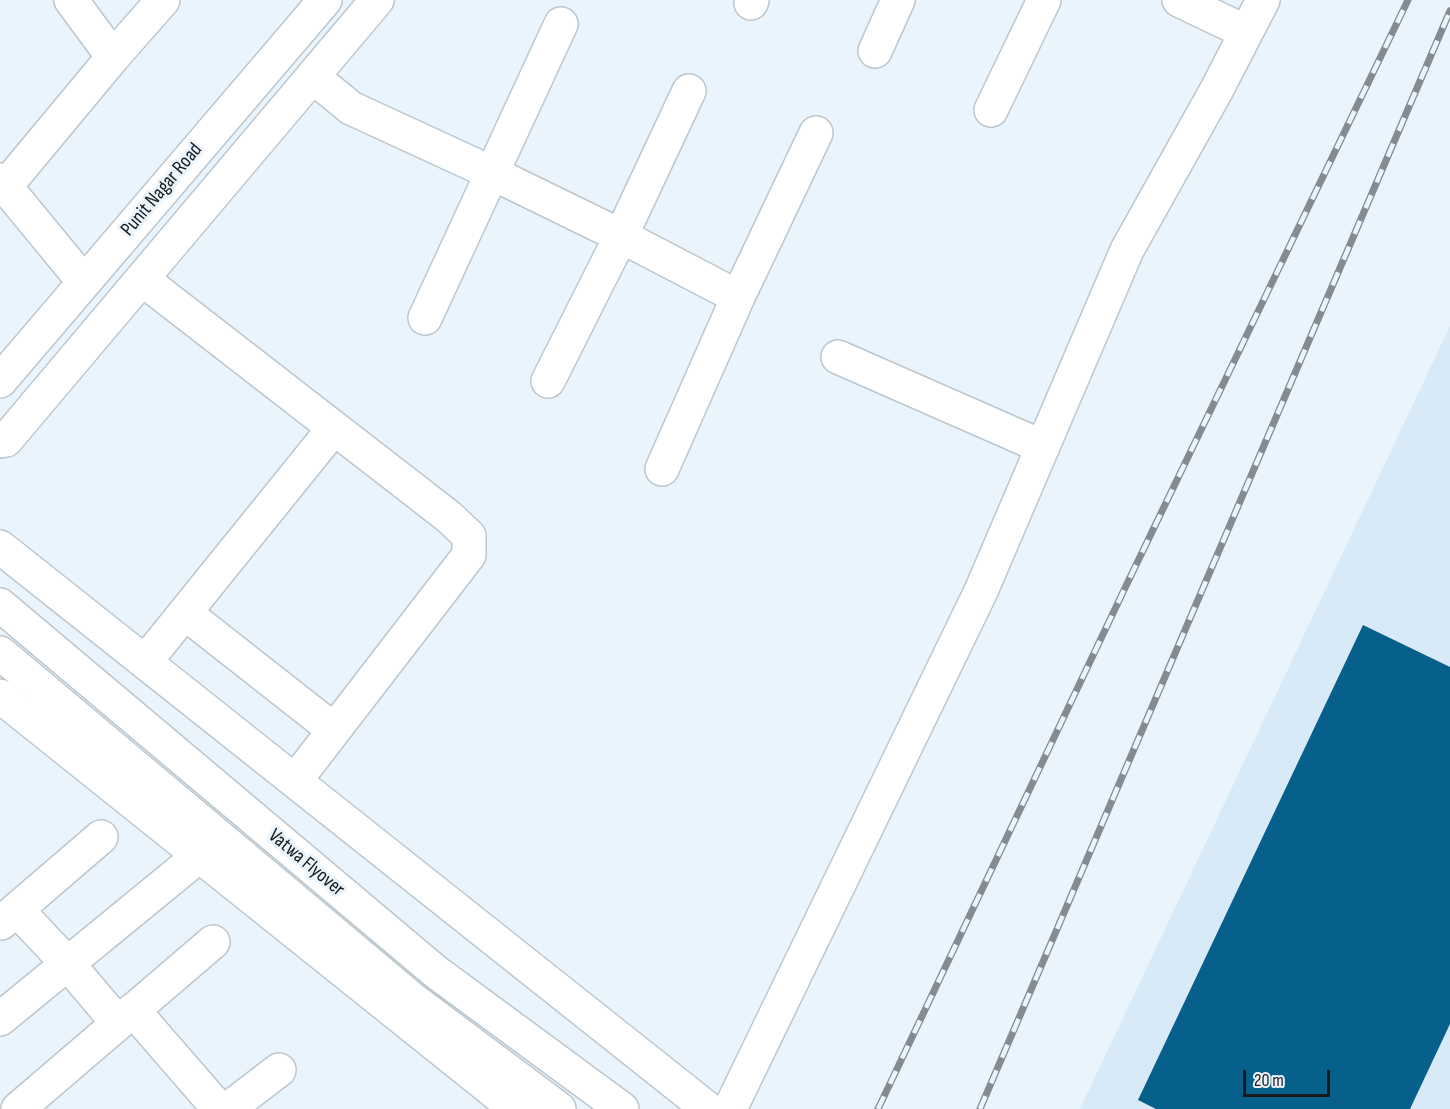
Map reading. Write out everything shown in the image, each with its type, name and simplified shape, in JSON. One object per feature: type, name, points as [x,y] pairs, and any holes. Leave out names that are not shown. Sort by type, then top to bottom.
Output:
[{"type":"street","points":[[71,0],[113,57]]},
{"type":"street","points":[[84,282],[3,184],[163,0]]},
{"type":"street","name":"Punit Nagar Road","points":[[0,381],[325,0]]},
{"type":"street","points":[[0,441],[6,440],[377,0]]},
{"type":"street","points":[[875,51],[898,0]]},
{"type":"street","points":[[991,111],[1044,0]]},
{"type":"street","points":[[1179,0],[1246,32]]},
{"type":"street","points":[[729,1109],[981,591],[1127,250],[1216,91],[1263,0]]},
{"type":"street","points":[[425,318],[561,24]]},
{"type":"street","points":[[313,77],[351,108],[492,173],[621,236],[738,297]]},
{"type":"street","points":[[548,381],[621,236],[689,91]]},
{"type":"street","points":[[662,469],[738,297],[816,133]]},
{"type":"street","points":[[142,279],[448,517],[469,536],[469,555],[295,781]]},
{"type":"street","points":[[838,357],[1043,447]]},
{"type":"street","points":[[145,662],[334,428]]},
{"type":"street","points":[[0,547],[708,1109]]},
{"type":"street","name":"Vatwa Flyover","points":[[0,605],[436,972],[622,1109]]},
{"type":"street","points":[[185,613],[334,730]]},
{"type":"street","name":"Vatwa Flyover","points":[[0,653],[412,999],[559,1109]]},
{"type":"street","points":[[0,696],[200,856],[496,1104]]},
{"type":"street","points":[[101,837],[9,917],[67,963],[125,1016],[219,1109]]},
{"type":"street","points":[[0,1019],[200,856]]},
{"type":"street","points":[[18,1109],[213,942]]},
{"type":"street","points":[[228,1109],[279,1070]]},
{"type":"shaded area","points":[[1450,326],[1450,1109],[1080,1109]]},
{"type":"building","points":[[1363,625],[1450,667],[1450,1024],[1410,1109],[1156,1109],[1138,1100]]},
{"type":"railway","points":[[878,1109],[1124,590],[1408,0]]},
{"type":"railway","points":[[980,1109],[1450,11]]}]
